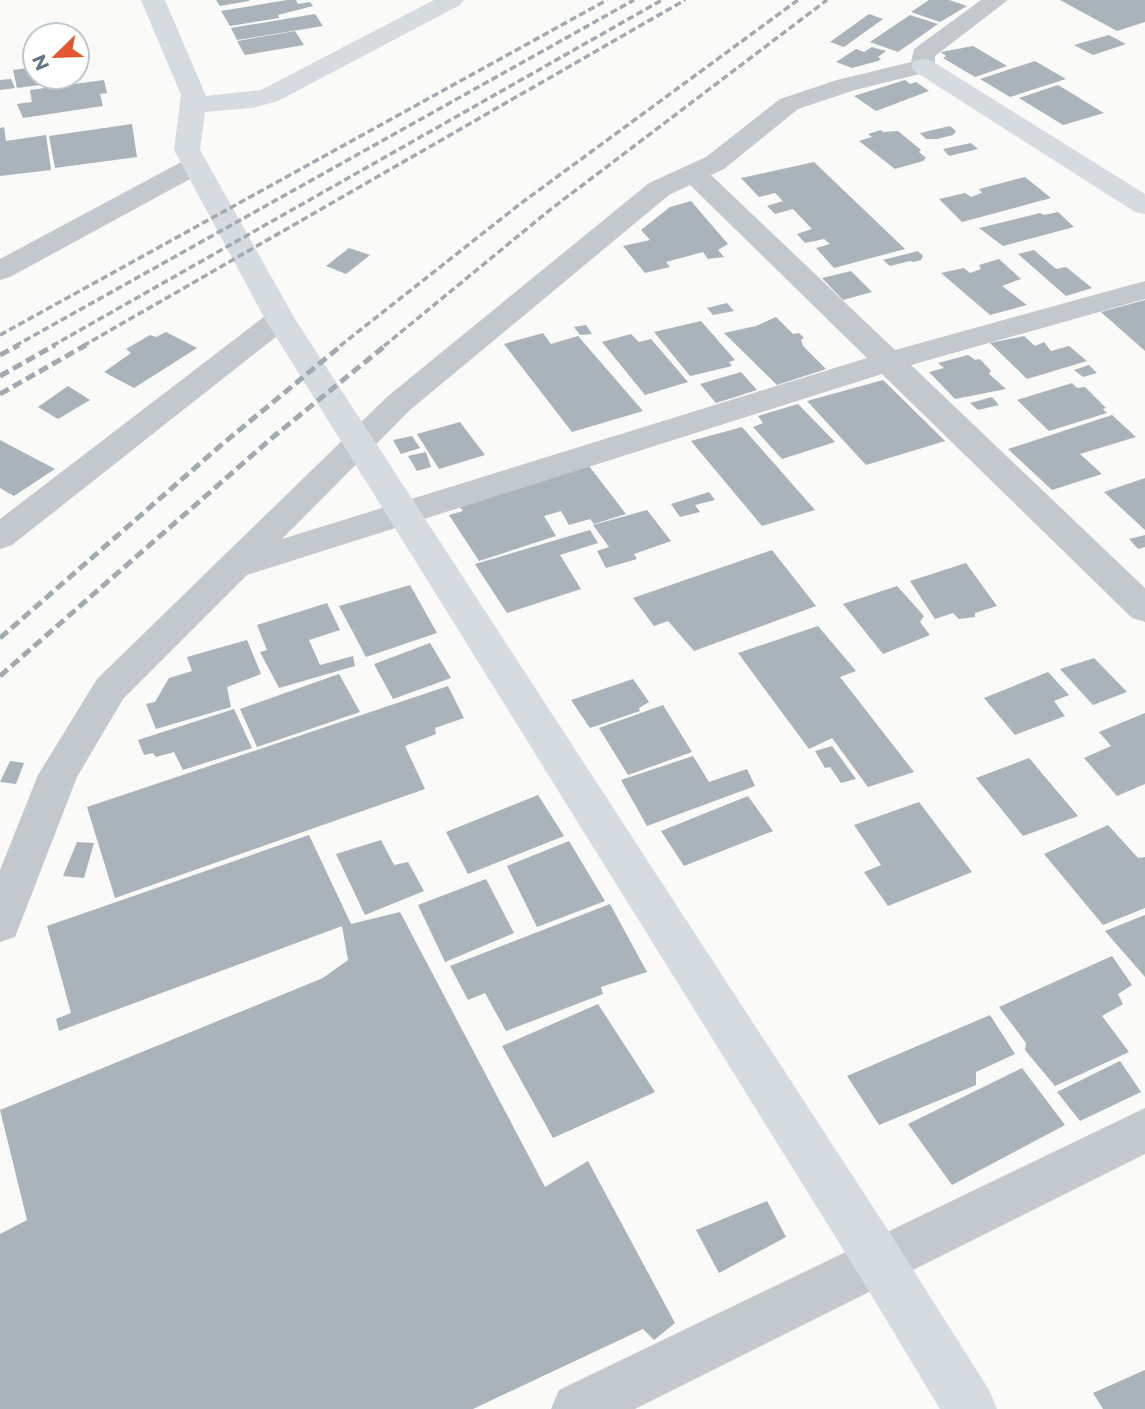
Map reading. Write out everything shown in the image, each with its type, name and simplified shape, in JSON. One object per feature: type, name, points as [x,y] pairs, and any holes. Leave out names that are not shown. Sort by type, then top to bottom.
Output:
[{"type":"street","points":[[153,0],[191,84],[194,105],[187,150],[280,320],[879,1261],[970,1409]]},
{"type":"street","points":[[194,105],[269,96],[452,0]]},
{"type":"street","points":[[923,66],[923,54],[996,0]]},
{"type":"street","points":[[0,924],[58,775],[83,729],[110,688],[399,403],[659,189],[715,163],[789,104],[846,85],[923,66],[1145,206]]},
{"type":"street","points":[[0,271],[194,166]]},
{"type":"street","points":[[694,173],[1145,609]]},
{"type":"street","points":[[234,566],[887,362],[1145,290]]},
{"type":"street","points":[[0,537],[280,320]]},
{"type":"street","points":[[579,1409],[1145,1130]]},
{"type":"building","points":[[216,0],[249,0],[249,1],[220,6]]},
{"type":"building","points":[[296,0],[298,4],[310,2],[313,6],[278,15],[279,18],[230,26],[221,11]]},
{"type":"building","points":[[929,0],[949,0],[967,6],[940,22],[911,12]]},
{"type":"building","points":[[1060,0],[1145,0],[1145,22],[1117,31]]},
{"type":"building","points":[[315,14],[323,26],[237,40],[231,28]]},
{"type":"building","points":[[869,14],[883,19],[844,47],[830,42]]},
{"type":"building","points":[[910,15],[938,24],[898,52],[870,42]]},
{"type":"building","points":[[295,31],[304,45],[245,55],[237,41]]},
{"type":"building","points":[[1109,35],[1126,44],[1093,55],[1074,45]]},
{"type":"building","points":[[973,46],[1007,66],[975,77],[943,58],[946,56],[941,52]]},
{"type":"building","points":[[872,47],[886,51],[878,57],[881,59],[878,61],[852,68],[836,62],[856,49],[864,52]]},
{"type":"building","points":[[1035,61],[1066,79],[1010,97],[980,79]]},
{"type":"building","points":[[21,69],[21,87],[17,88],[13,70]]},
{"type":"building","points":[[11,79],[15,88],[0,90],[0,80]]},
{"type":"building","points":[[104,80],[107,93],[100,94],[103,106],[23,118],[17,104],[32,102],[30,91],[91,91],[91,82]]},
{"type":"building","points":[[905,80],[910,84],[916,82],[929,91],[876,111],[854,96]]},
{"type":"building","points":[[1058,85],[1104,113],[1063,125],[1019,98]]},
{"type":"building","points":[[132,124],[137,157],[55,168],[49,136]]},
{"type":"building","points":[[950,126],[956,131],[953,135],[937,139],[926,139],[920,133]]},
{"type":"building","points":[[4,127],[6,141],[46,135],[51,170],[0,176],[0,128]]},
{"type":"building","points":[[881,130],[898,131],[921,150],[919,152],[926,158],[895,169],[859,141],[872,137],[868,134]]},
{"type":"building","points":[[971,143],[978,149],[949,156],[943,149]]},
{"type":"building","points":[[814,162],[905,249],[834,268],[816,248],[830,244],[824,239],[805,243],[797,234],[812,229],[793,209],[775,214],[767,206],[783,201],[775,193],[759,197],[741,178]]},
{"type":"building","points":[[1025,177],[1051,198],[962,222],[939,199],[965,193],[971,197],[982,193],[979,189]]},
{"type":"building","points":[[691,201],[728,244],[718,250],[724,257],[708,259],[703,252],[666,262],[670,267],[645,273],[623,246],[650,240],[641,230],[670,207]]},
{"type":"building","points":[[1058,212],[1074,227],[1003,246],[979,228],[1040,213],[1044,215]]},
{"type":"building","points":[[349,248],[370,255],[346,274],[326,266]]},
{"type":"building","points":[[1034,250],[1056,269],[1066,267],[1092,288],[1066,296],[1018,254]]},
{"type":"building","points":[[918,251],[923,256],[921,260],[914,262],[890,266],[883,260]]},
{"type":"building","points":[[999,259],[1021,279],[1002,286],[1027,305],[990,315],[941,273],[964,268],[970,273],[981,269],[979,265]]},
{"type":"building","points":[[851,271],[872,292],[843,300],[822,278]]},
{"type":"building","points":[[1145,300],[1145,351],[1101,312]]},
{"type":"building","points":[[727,303],[734,311],[713,315],[707,308]]},
{"type":"building","points":[[776,317],[793,334],[799,333],[804,338],[801,340],[803,346],[826,369],[777,385],[724,333],[756,326]]},
{"type":"building","points":[[701,321],[735,360],[729,362],[732,366],[690,376],[654,332]]},
{"type":"building","points":[[586,325],[592,334],[580,335],[574,327]]},
{"type":"building","points":[[166,332],[197,348],[134,388],[104,372],[131,353],[126,349],[150,335],[156,337]]},
{"type":"building","points":[[543,333],[551,344],[578,336],[643,411],[572,432],[504,344]]},
{"type":"building","points":[[631,334],[639,342],[651,339],[688,382],[645,395],[602,342]]},
{"type":"building","points":[[1024,336],[1035,346],[1044,342],[1051,351],[1069,346],[1087,361],[1027,379],[990,343]]},
{"type":"building","points":[[968,355],[975,360],[980,359],[991,371],[989,374],[1006,389],[955,399],[929,372],[944,368],[938,363]]},
{"type":"building","points":[[1089,365],[1097,373],[1083,377],[1074,370]]},
{"type":"building","points":[[741,372],[757,390],[716,403],[700,384]]},
{"type":"building","points":[[883,380],[945,441],[866,465],[807,401]]},
{"type":"building","points":[[1072,383],[1077,388],[1085,387],[1106,408],[1103,409],[1107,413],[1049,431],[1017,400]]},
{"type":"building","points":[[68,386],[90,400],[58,419],[38,407]]},
{"type":"building","points":[[992,397],[999,405],[978,410],[970,403]]},
{"type":"building","points":[[798,404],[835,442],[782,459],[753,427],[763,423],[758,416]]},
{"type":"building","points":[[1112,415],[1136,437],[1080,454],[1102,474],[1052,490],[1008,449]]},
{"type":"building","points":[[460,422],[485,455],[439,469],[417,434]]},
{"type":"building","points":[[742,427],[815,510],[762,526],[691,441]]},
{"type":"building","points":[[412,436],[420,448],[401,454],[393,440]]},
{"type":"building","points":[[0,440],[55,469],[14,496],[0,488]]},
{"type":"building","points":[[426,452],[431,467],[417,471],[408,456]]},
{"type":"building","points":[[589,466],[626,514],[594,524],[590,519],[569,525],[561,511],[544,516],[556,536],[479,561],[449,515],[463,511],[459,506]]},
{"type":"building","points":[[1145,478],[1145,530],[1104,492]]},
{"type":"building","points":[[709,492],[715,500],[695,505],[700,512],[680,517],[671,504]]},
{"type":"building","points":[[647,510],[671,541],[634,554],[637,559],[606,568],[597,551],[609,547],[593,525]]},
{"type":"building","points":[[590,530],[598,543],[560,555],[581,589],[507,613],[475,564]]},
{"type":"building","points":[[1145,535],[1145,547],[1138,549],[1129,539]]},
{"type":"building","points":[[772,550],[816,606],[694,651],[668,621],[654,626],[633,598]]},
{"type":"building","points":[[966,563],[997,606],[975,613],[975,617],[959,619],[953,613],[935,619],[910,581]]},
{"type":"building","points":[[410,585],[437,633],[366,657],[339,606]]},
{"type":"building","points":[[897,586],[924,616],[920,622],[930,635],[883,654],[843,604]]},
{"type":"building","points":[[327,603],[340,630],[309,640],[320,665],[353,656],[355,666],[279,688],[260,652],[267,650],[257,625]]},
{"type":"building","points":[[818,626],[856,671],[840,677],[914,772],[868,787],[832,738],[809,749],[738,653]]},
{"type":"building","points":[[247,640],[261,674],[227,687],[231,707],[156,729],[146,704],[155,702],[169,678],[192,671],[187,657]]},
{"type":"building","points":[[430,643],[451,678],[393,699],[374,664]]},
{"type":"building","points":[[1094,658],[1127,692],[1093,705],[1060,669]]},
{"type":"building","points":[[1048,672],[1069,695],[1054,701],[1065,716],[1015,735],[984,698]]},
{"type":"building","points":[[339,674],[360,712],[257,747],[240,709]]},
{"type":"building","points":[[633,679],[649,702],[639,708],[640,711],[590,728],[571,700]]},
{"type":"building","points":[[448,686],[464,718],[435,728],[436,734],[405,746],[425,789],[115,898],[87,807]]},
{"type":"building","points":[[663,705],[692,752],[628,775],[599,728]]},
{"type":"building","points":[[234,709],[252,748],[183,770],[174,752],[156,757],[153,753],[144,755],[138,740]]},
{"type":"building","points":[[1145,713],[1145,784],[1117,796],[1084,758],[1111,746],[1099,732]]},
{"type":"building","points":[[832,746],[856,779],[841,783],[830,767],[825,768],[815,751]]},
{"type":"building","points":[[693,756],[709,782],[747,769],[755,786],[647,826],[621,780]]},
{"type":"building","points":[[1029,758],[1078,816],[1023,836],[976,778]]},
{"type":"building","points":[[10,761],[24,763],[16,784],[0,782]]},
{"type":"building","points":[[538,795],[564,836],[468,874],[446,832]]},
{"type":"building","points":[[748,796],[773,831],[684,866],[661,831]]},
{"type":"building","points":[[919,802],[972,872],[888,906],[864,872],[881,865],[854,825]]},
{"type":"building","points":[[1108,825],[1138,858],[1145,857],[1145,908],[1103,925],[1044,854]]},
{"type":"building","points":[[309,835],[351,924],[400,912],[545,1187],[588,1161],[675,1323],[654,1340],[643,1329],[473,1409],[0,1409],[0,1234],[27,1220],[0,1110],[323,978],[348,960],[342,926],[59,1031],[56,1019],[71,1013],[47,926]]},
{"type":"building","points":[[381,840],[394,865],[408,862],[424,891],[365,915],[336,854]]},
{"type":"building","points":[[569,841],[605,901],[537,927],[507,866]]},
{"type":"building","points":[[77,842],[94,843],[84,878],[63,876]]},
{"type":"building","points":[[486,879],[514,933],[445,962],[418,905]]},
{"type":"building","points":[[610,904],[647,972],[601,987],[603,994],[506,1031],[485,993],[468,1000],[450,966]]},
{"type":"building","points":[[1145,915],[1145,977],[1105,931]]},
{"type":"building","points":[[1112,956],[1132,985],[1118,994],[1123,1004],[1102,1016],[1129,1052],[1055,1086],[1025,1050],[1026,1043],[999,1007]]},
{"type":"building","points":[[598,1004],[655,1092],[553,1138],[502,1046]]},
{"type":"building","points":[[990,1015],[1015,1054],[976,1072],[976,1085],[879,1125],[847,1076]]},
{"type":"building","points":[[1120,1061],[1141,1092],[1080,1121],[1057,1092]]},
{"type":"building","points":[[1022,1068],[1065,1125],[952,1185],[908,1124]]},
{"type":"building","points":[[767,1201],[786,1237],[719,1273],[696,1230]]},
{"type":"building","points":[[1145,1370],[1145,1409],[1103,1409],[1093,1393]]},
{"type":"railway","points":[[0,335],[607,0]]},
{"type":"railway","points":[[15,346],[634,0]]},
{"type":"railway","points":[[52,346],[662,0]]},
{"type":"railway","points":[[83,346],[685,0]]},
{"type":"railway","points":[[340,346],[520,204],[798,0]]},
{"type":"railway","points":[[384,346],[551,209],[827,0]]},
{"type":"railway","points":[[0,355],[19,345]]},
{"type":"railway","points":[[0,376],[55,345]]},
{"type":"railway","points":[[0,394],[86,345]]},
{"type":"railway","points":[[0,638],[220,446],[342,345]]},
{"type":"railway","points":[[0,676],[273,437],[386,345]]}]
